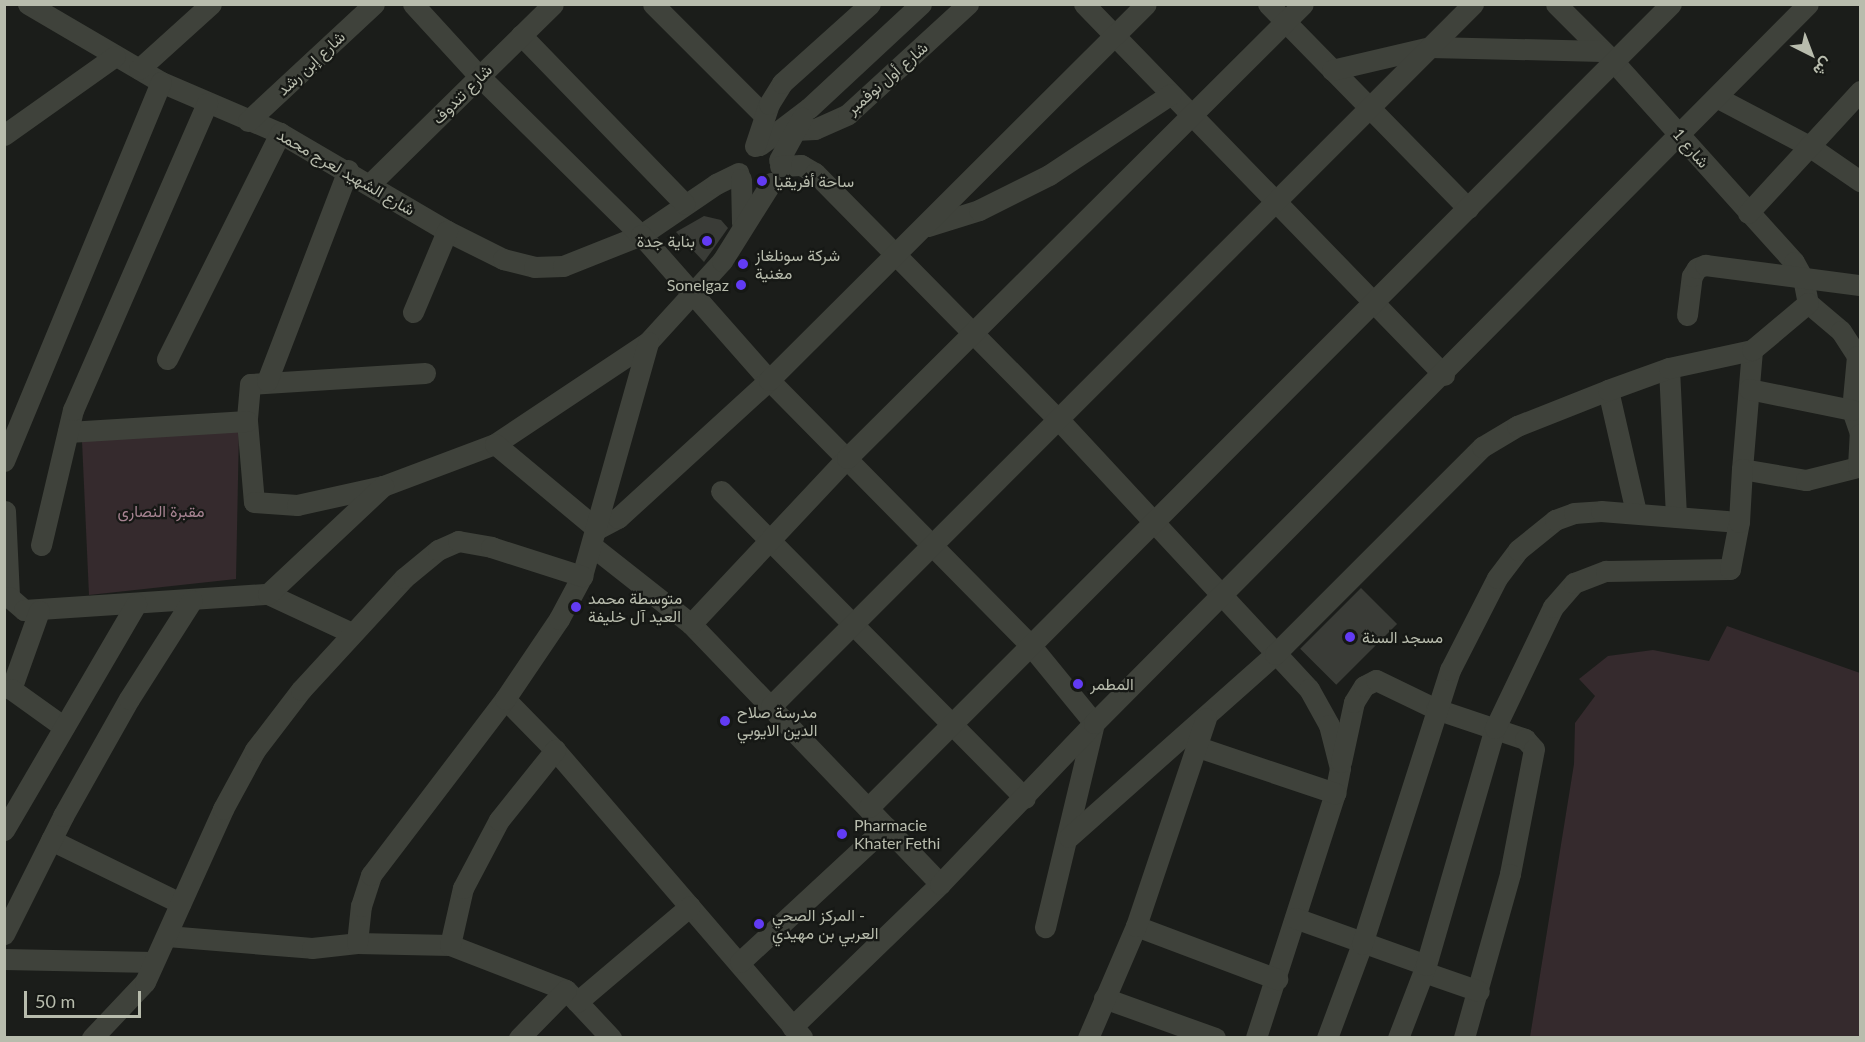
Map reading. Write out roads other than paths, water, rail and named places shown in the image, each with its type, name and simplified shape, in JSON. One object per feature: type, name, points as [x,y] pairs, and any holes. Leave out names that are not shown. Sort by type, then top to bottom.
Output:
[{"type":"street","points":[[139,69],[211,4]]},
{"type":"street","name":"شارع إبن رشد","points":[[248,121],[374,4]]},
{"type":"street","points":[[413,4],[480,77],[641,235],[769,380],[1031,646],[1094,723]]},
{"type":"street","name":"شارع تندوف","points":[[371,183],[553,4]]},
{"type":"street","points":[[653,4],[765,116]]},
{"type":"street","points":[[758,146],[765,116],[782,83],[870,4]]},
{"type":"street","name":"شارع أول نوفمبر","points":[[758,146],[809,108],[921,4]]},
{"type":"street","name":"شارع أول نوفمبر","points":[[795,130],[814,129],[848,114],[968,4]]},
{"type":"street","points":[[1084,4],[1113,36],[1279,201],[1444,375]]},
{"type":"street","points":[[595,538],[769,380],[925,227],[1146,4]]},
{"type":"street","points":[[1268,4],[1468,208]]},
{"type":"street","points":[[691,624],[769,537],[1303,4]]},
{"type":"street","points":[[771,706],[1371,109],[1473,4]]},
{"type":"street","name":"شارع 1","points":[[1556,4],[1608,56],[1794,262],[1803,278],[1808,303]]},
{"type":"street","points":[[869,807],[955,726],[1031,646],[1468,208],[1608,56],[1671,4]]},
{"type":"street","points":[[505,699],[555,750],[740,962],[797,1032],[1025,798],[1094,723],[1444,375],[1808,4]]},
{"type":"street","name":"شارع الشهيد لعرج محمد","points":[[41,7],[115,56],[161,82],[280,133],[371,183],[447,231],[503,259],[534,267],[563,266],[641,235],[684,204],[740,176]]},
{"type":"street","points":[[521,35],[684,204]]},
{"type":"street","points":[[1332,69],[1430,47],[1608,56]]},
{"type":"street","points":[[4,135],[115,56]]},
{"type":"street","points":[[4,461],[161,82]]},
{"type":"street","points":[[1748,213],[1860,91]]},
{"type":"street","points":[[925,227],[979,210],[1049,175],[1171,94]]},
{"type":"street","points":[[1718,98],[1809,146],[1860,181]]},
{"type":"street","points":[[41,545],[68,432],[88,373],[207,103]]},
{"type":"street","name":"شارع أول نوفمبر","points":[[648,342],[722,261],[742,224],[777,170],[795,130],[809,108]]},
{"type":"street","points":[[167,360],[280,133]]},
{"type":"street","points":[[742,224],[741,155],[758,146],[771,150],[777,170]]},
{"type":"street","points":[[740,176],[759,188],[777,170],[801,165],[810,169],[1059,420],[1220,598],[1309,689],[1329,725],[1340,768]]},
{"type":"street","points":[[267,381],[348,170]]},
{"type":"street","points":[[413,312],[447,231]]},
{"type":"street","points":[[1687,315],[1692,276],[1697,268],[1705,265],[1860,285]]},
{"type":"street","points":[[1069,837],[1207,718],[1275,654],[1482,447],[1516,426],[1608,390],[1669,369],[1752,350],[1808,303],[1841,331],[1857,356],[1852,411],[1860,433],[1859,467],[1806,480],[1742,470]]},
{"type":"street","points":[[425,373],[267,381],[250,384],[247,421],[252,497],[260,506],[297,506],[383,486],[495,444],[648,342]]},
{"type":"street","points":[[357,943],[361,906],[372,874],[505,699],[559,620],[582,576],[595,538],[648,342]]},
{"type":"street","points":[[1398,1038],[1425,968],[1495,728],[1553,607],[1574,583],[1606,571],[1730,569],[1734,563],[1752,350]]},
{"type":"street","points":[[1669,369],[1676,517]]},
{"type":"street","points":[[1608,390],[1636,512]]},
{"type":"street","points":[[1749,390],[1852,411]]},
{"type":"street","points":[[68,432],[247,421]]},
{"type":"street","points":[[495,444],[691,624],[869,807],[940,884]]},
{"type":"street","points":[[268,594],[383,486]]},
{"type":"street","points":[[721,491],[854,622],[1025,798]]},
{"type":"street","points":[[5,508],[9,597],[16,606],[39,610],[268,594],[352,633]]},
{"type":"street","points":[[1327,1038],[1362,944],[1450,670],[1480,609],[1518,550],[1555,520],[1574,513],[1636,512],[1739,522]]},
{"type":"street","points":[[92,1038],[145,982],[223,809],[255,750],[301,690],[404,578],[438,550],[458,540],[491,547],[582,576]]},
{"type":"street","points":[[4,934],[51,840],[129,699],[192,600]]},
{"type":"street","points":[[4,830],[136,604]]},
{"type":"street","points":[[39,610],[11,689],[64,727]]},
{"type":"street","points":[[1256,1038],[1277,979],[1335,794],[1354,702],[1364,686],[1383,681],[1436,709],[1495,728],[1531,743],[1534,759],[1510,874],[1464,1038]]},
{"type":"street","points":[[1088,1038],[1136,926],[1207,718]]},
{"type":"street","points":[[1045,927],[1069,837],[1094,723]]},
{"type":"street","points":[[1198,747],[1335,794]]},
{"type":"street","points":[[450,945],[463,888],[499,820],[555,750]]},
{"type":"street","points":[[740,962],[886,827]]},
{"type":"street","points":[[51,840],[180,903]]},
{"type":"street","points":[[519,1038],[690,906]]},
{"type":"street","points":[[1295,918],[1479,991]]},
{"type":"street","points":[[1136,926],[1277,979]]},
{"type":"street","points":[[167,936],[312,948],[357,943],[450,945],[571,996],[611,1038]]},
{"type":"street","points":[[4,959],[153,962]]},
{"type":"street","points":[[1104,998],[1215,1038]]},
{"type":"place","name":"ساحة أفريقيا","points":[[762,181]]},
{"type":"place","name":"بناية جدة","points":[[707,241]]},
{"type":"place","name":"شركة سونلغاز مغنية","points":[[743,264]]},
{"type":"place","name":"Sonelgaz","points":[[741,285]]},
{"type":"place","name":"متوسطة محمد العيد آل خليفة","points":[[576,607]]},
{"type":"place","name":"مسجد السنة","points":[[1350,637]]},
{"type":"place","name":"المطمر","points":[[1078,684]]},
{"type":"place","name":"مدرسة صلاح الدين الايوبي","points":[[725,721]]},
{"type":"place","name":"Pharmacie Khater Fethi","points":[[842,834]]},
{"type":"place","name":"المركز الصحي - العربي بن مهيدي","points":[[759,924]]},
{"type":"park label","name":"مقبرة النصارى","points":[[161,511]]}]
